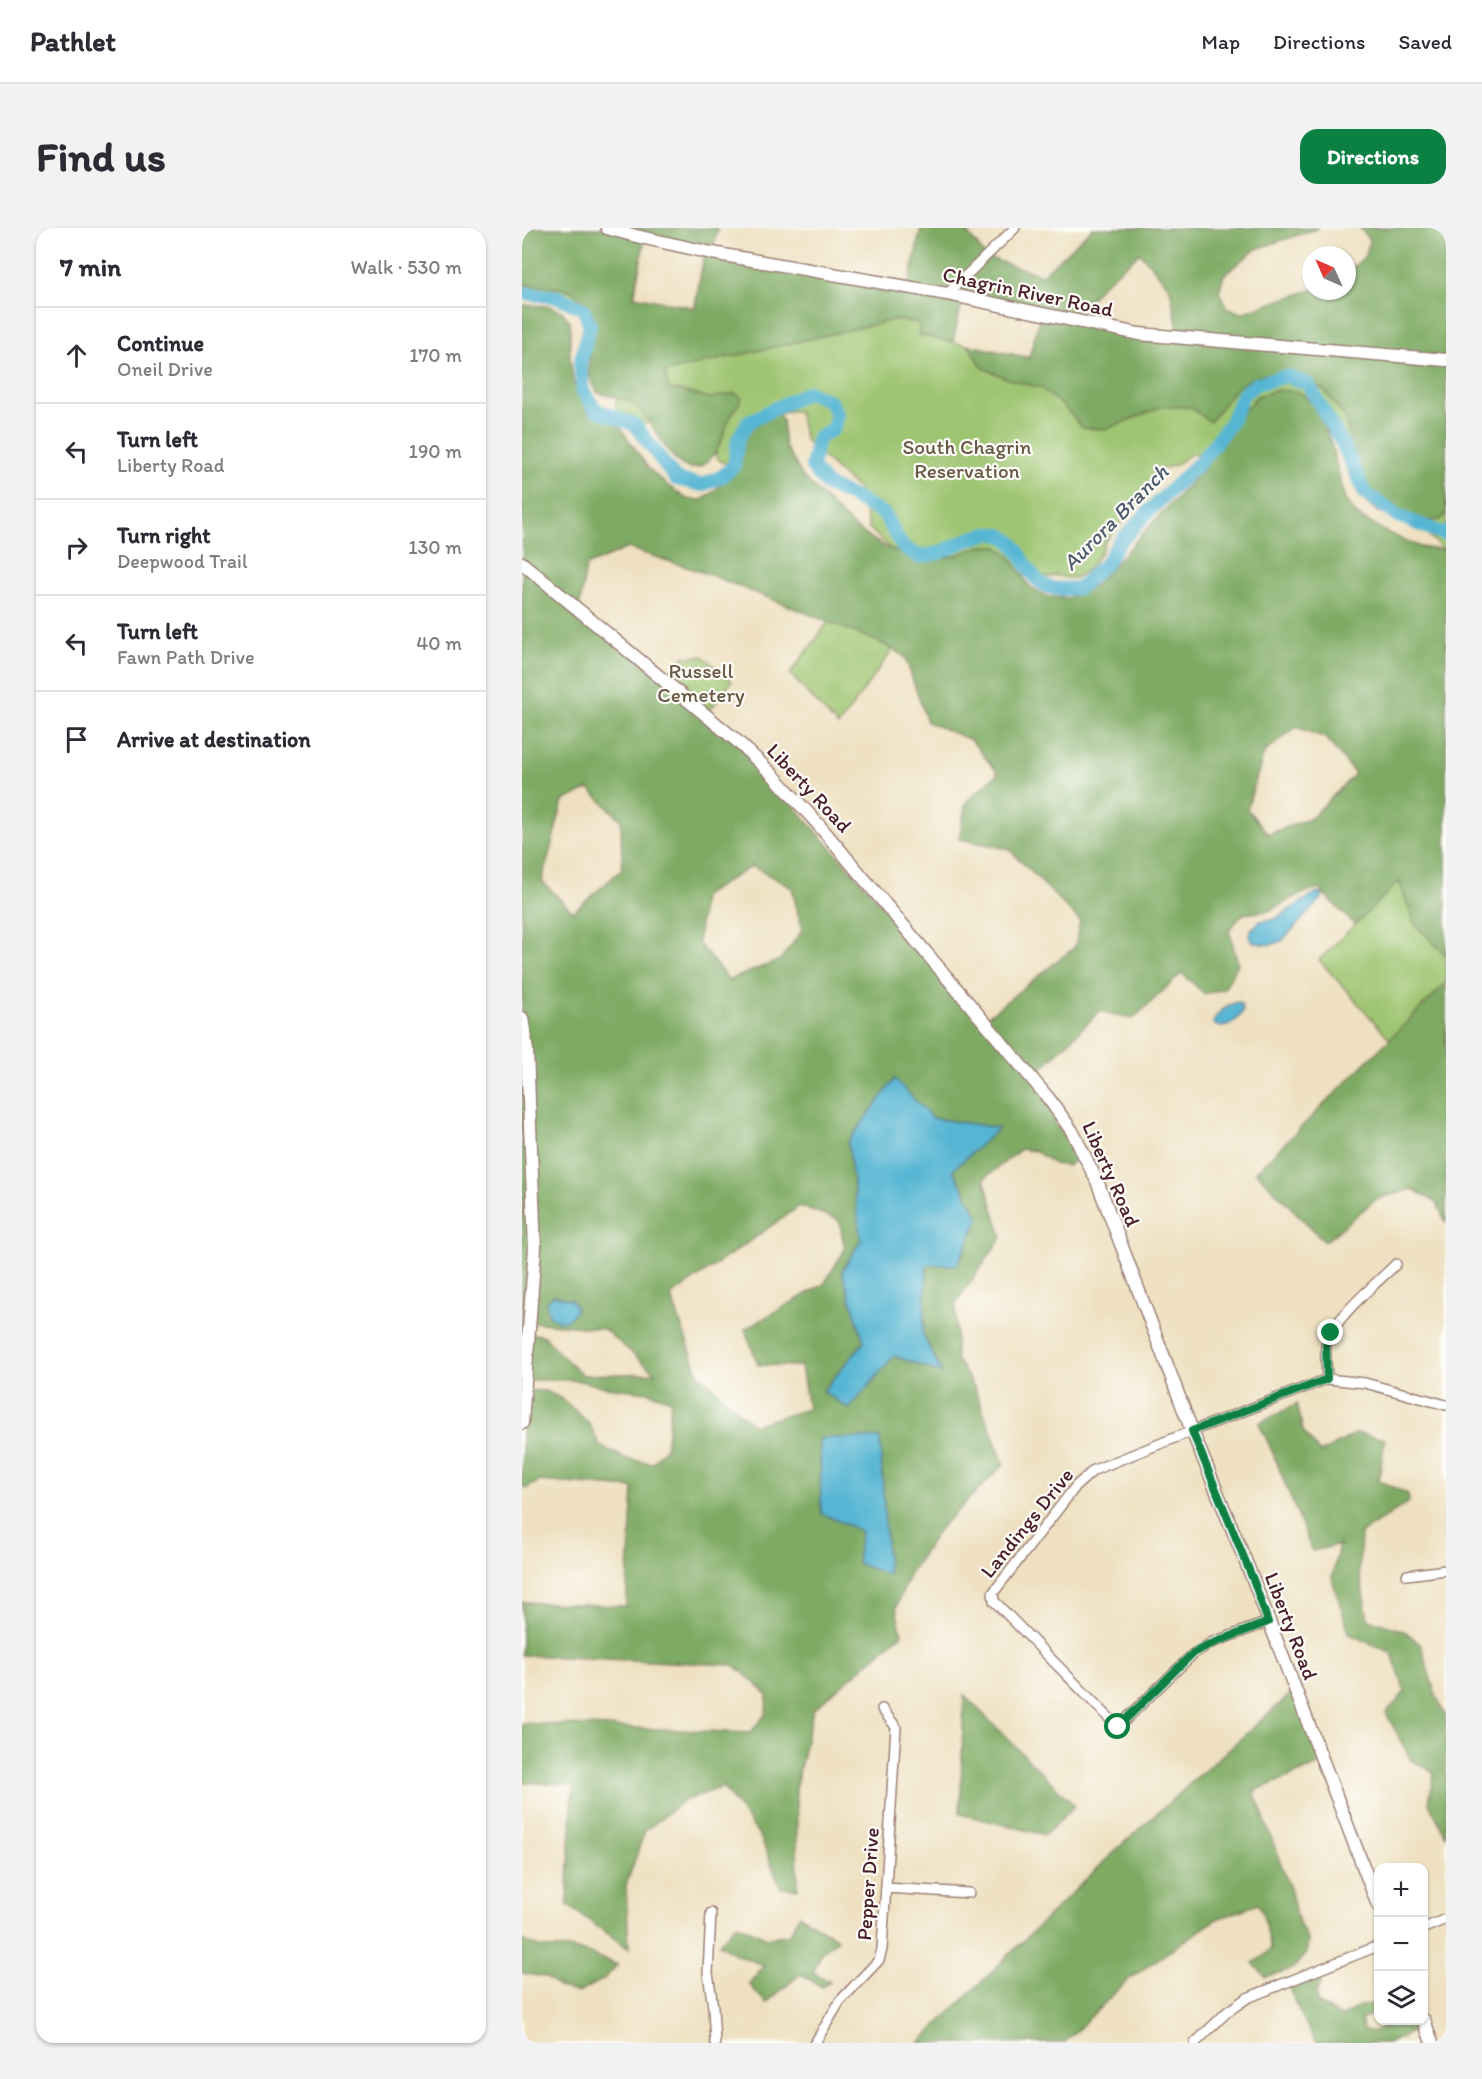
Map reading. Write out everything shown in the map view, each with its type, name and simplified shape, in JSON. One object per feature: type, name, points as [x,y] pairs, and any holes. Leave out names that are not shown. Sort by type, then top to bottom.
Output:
[{"type":"street","name":"Chagrin River Road","points":[[607,228],[712,253],[947,294],[1139,334],[1446,360]]},
{"type":"street","points":[[947,294],[1015,228]]},
{"type":"street","name":"Liberty Road","points":[[522,563],[737,741],[773,775],[818,824],[1049,1099],[1072,1131],[1097,1181],[1192,1431],[1254,1582],[1374,1895]]},
{"type":"street","points":[[522,1018],[527,1052],[535,1248],[522,1423]]},
{"type":"street","points":[[1396,1264],[1338,1321],[1326,1346],[1327,1379],[1365,1383],[1446,1405]]},
{"type":"street","name":"Landings Drive","points":[[1268,1622],[1193,1653],[1118,1727],[994,1601],[993,1593],[1076,1486],[1095,1470],[1327,1379]]},
{"type":"street","points":[[1407,1575],[1446,1570]]},
{"type":"street","name":"Pepper Drive","points":[[815,2043],[840,2001],[879,1960],[882,1949],[896,1727],[882,1708]]},
{"type":"street","points":[[886,1888],[969,1893]]},
{"type":"street","points":[[711,1913],[708,1973],[715,2043]]},
{"type":"street","points":[[1428,1926],[1446,1919]]},
{"type":"street","points":[[1195,2043],[1227,2012],[1247,1998],[1374,1948]]},
{"type":"street","points":[[1426,2025],[1432,2043]]},
{"type":"green space","name":"South Chagrin Reservation","points":[[522,228],[644,240],[634,298],[692,323],[705,250],[928,287],[918,335],[1079,368],[1151,333],[1446,359],[1446,553],[1299,402],[1224,451],[1191,454],[1175,465],[1160,470],[1130,513],[1105,542],[1102,551],[1089,569],[1075,578],[1056,575],[1051,577],[949,571],[893,551],[869,528],[860,491],[806,442],[798,411],[788,411],[770,421],[734,467],[718,459],[714,441],[650,423],[631,424],[615,413],[627,341],[578,309],[552,298],[522,292]]},
{"type":"green space","points":[[522,228],[718,228],[712,252],[908,287],[921,228],[964,228],[986,257],[1042,275],[1093,228],[1319,228],[1256,249],[1224,275],[1219,292],[1227,307],[1241,313],[1302,293],[1302,300],[1356,300],[1356,264],[1365,256],[1370,241],[1360,228],[1446,228],[1446,514],[1440,520],[1424,521],[1379,512],[1364,501],[1357,486],[1346,419],[1326,392],[1305,377],[1278,372],[1255,377],[1236,388],[1210,422],[1190,407],[1161,407],[1107,429],[1083,428],[1064,407],[1041,388],[1008,379],[983,368],[968,345],[1029,358],[1041,314],[963,298],[953,342],[918,335],[920,323],[893,320],[665,372],[668,388],[711,398],[735,393],[742,398],[728,422],[716,452],[701,466],[690,468],[680,463],[670,453],[637,407],[624,399],[598,393],[589,376],[589,353],[594,325],[592,312],[570,290],[522,284]],"holes":[[[645,238],[705,251],[695,308],[634,296]],[[1140,253],[1170,288],[1179,335],[1072,321],[1101,286]]]},
{"type":"green space","points":[[522,305],[549,306],[563,312],[570,322],[573,381],[587,407],[599,416],[618,424],[648,468],[687,499],[702,500],[722,484],[750,425],[757,417],[766,412],[775,411],[782,420],[785,446],[803,477],[855,528],[885,547],[920,560],[954,556],[981,546],[996,546],[1009,555],[1030,587],[1048,597],[1068,598],[1095,585],[1202,470],[1241,414],[1257,396],[1277,390],[1300,392],[1316,407],[1331,443],[1345,500],[1358,516],[1386,532],[1421,547],[1446,549],[1446,955],[1415,924],[1399,881],[1355,925],[1319,889],[1310,890],[1268,911],[1243,914],[1229,930],[1238,964],[1224,989],[1204,994],[1182,973],[1133,1019],[1100,1011],[1032,1078],[1062,1116],[1054,1122],[1074,1148],[1076,1159],[1068,1166],[1054,1164],[1035,1151],[1021,1149],[984,1179],[1002,1237],[956,1303],[956,1358],[974,1387],[1004,1464],[940,1528],[910,1573],[896,1608],[902,1634],[813,1710],[796,1785],[798,1889],[781,1888],[760,1836],[723,1787],[683,1801],[645,1831],[626,1885],[629,1949],[567,1905],[573,1785],[522,1782],[522,1723],[750,1733],[766,1714],[767,1694],[734,1665],[522,1655],[522,1602],[626,1606],[633,1488],[539,1481],[526,1489],[522,1487]],"holes":[[[628,548],[708,574],[882,643],[905,657],[927,722],[971,740],[998,773],[966,802],[959,839],[1009,849],[1080,921],[1075,947],[983,1020],[737,741],[579,610],[586,566]],[[1296,727],[1326,738],[1355,774],[1311,818],[1268,834],[1247,809],[1264,753]],[[589,789],[621,820],[622,869],[573,912],[542,881],[563,801]],[[752,866],[792,888],[802,931],[780,960],[729,980],[698,943],[703,896]],[[894,1079],[932,1118],[998,1128],[953,1170],[979,1218],[957,1265],[927,1265],[923,1335],[942,1373],[894,1356],[823,1391],[864,1342],[842,1271],[861,1240]],[[800,1206],[839,1220],[845,1249],[824,1284],[745,1329],[758,1365],[801,1366],[808,1409],[753,1425],[698,1373],[671,1296]],[[530,1322],[604,1329],[655,1373],[583,1375],[544,1336],[529,1333]],[[526,1380],[575,1380],[606,1387],[648,1392],[671,1400],[666,1447],[653,1463],[626,1459],[600,1446],[589,1423],[561,1398],[545,1391],[525,1390]]]},
{"type":"green space","points":[[829,621],[893,649],[838,726],[790,674]]},
{"type":"green space","name":"Russell Cemetery","points":[[703,656],[732,681],[706,715],[663,680],[683,657]]},
{"type":"green space","points":[[1399,881],[1415,924],[1446,955],[1446,983],[1390,1039],[1319,960]]},
{"type":"green space","points":[[1446,983],[1446,1224],[1437,1203],[1413,1189],[1376,1199],[1325,1242],[1256,1172]]},
{"type":"green space","points":[[1297,1404],[1303,1431],[1320,1453],[1357,1433],[1385,1439],[1379,1481],[1408,1494],[1409,1502],[1361,1533],[1359,1571],[1368,1619],[1406,1632],[1421,1645],[1434,1690],[1446,1717],[1446,1836],[1429,1803],[1434,1772],[1411,1760],[1386,1713],[1405,1692],[1392,1653],[1349,1634],[1332,1578],[1339,1545],[1312,1551],[1259,1423]]},
{"type":"green space","points":[[1295,1690],[1324,1763],[1254,1791],[1291,1891],[1296,1916],[1308,1941],[1306,1955],[1292,1969],[1265,1977],[1253,1963],[1271,1948],[1263,1914],[1258,1904],[1217,1919],[1129,1979],[1064,2043],[919,2043],[1118,1848]]},
{"type":"green space","points":[[964,1695],[1075,1806],[1045,1835],[960,1814]]},
{"type":"green space","points":[[799,1915],[838,1939],[823,1951],[813,1972],[830,1982],[822,1987],[801,1974],[766,2003],[749,1984],[764,1965],[737,1955],[719,1944],[736,1924],[767,1938],[790,1934]]},
{"type":"green space","points":[[522,1939],[540,1947],[578,1950],[618,1965],[604,1979],[578,1993],[558,1987],[545,1977],[522,1973]]},
{"type":"green space","points":[[1318,1974],[1321,1981],[1316,1993],[1317,2003],[1342,2017],[1357,2007],[1374,2003],[1374,2012],[1361,2020],[1364,2030],[1374,2032],[1389,2025],[1412,2025],[1412,2032],[1389,2043],[1316,2043],[1295,2003],[1290,1987]]},
{"type":"water","points":[[1316,893],[1321,893],[1322,898],[1282,941],[1275,944],[1264,944],[1253,942],[1249,937],[1251,930],[1260,921],[1275,919]]},
{"type":"water","points":[[1237,1002],[1241,1004],[1243,1011],[1234,1022],[1221,1027],[1213,1023],[1222,1010]]},
{"type":"water","points":[[895,1079],[932,1118],[999,1128],[953,1170],[979,1218],[957,1265],[927,1265],[923,1335],[942,1373],[894,1356],[849,1409],[823,1391],[864,1342],[842,1271],[861,1240],[848,1142]]},
{"type":"water","points":[[554,1295],[571,1300],[576,1307],[565,1321],[549,1315],[546,1302]]},
{"type":"water","points":[[820,1438],[880,1438],[888,1575],[857,1563],[861,1531],[821,1513]]},
{"type":"waterway","name":"Aurora Branch","points":[[522,293],[558,297],[583,309],[590,325],[580,363],[583,391],[595,409],[635,425],[676,479],[702,485],[721,477],[734,466],[738,439],[748,422],[808,392],[830,401],[837,415],[833,429],[818,438],[812,467],[827,485],[884,514],[902,546],[919,557],[938,553],[977,536],[1000,535],[1013,545],[1042,584],[1054,589],[1079,588],[1107,562],[1117,545],[1150,510],[1202,460],[1231,422],[1243,394],[1256,384],[1286,376],[1308,384],[1342,443],[1365,493],[1398,516],[1446,533]]},
{"type":"route","points":[[1118,1727],[1193,1653],[1268,1622],[1192,1431],[1327,1379],[1326,1346],[1331,1333]]}]
